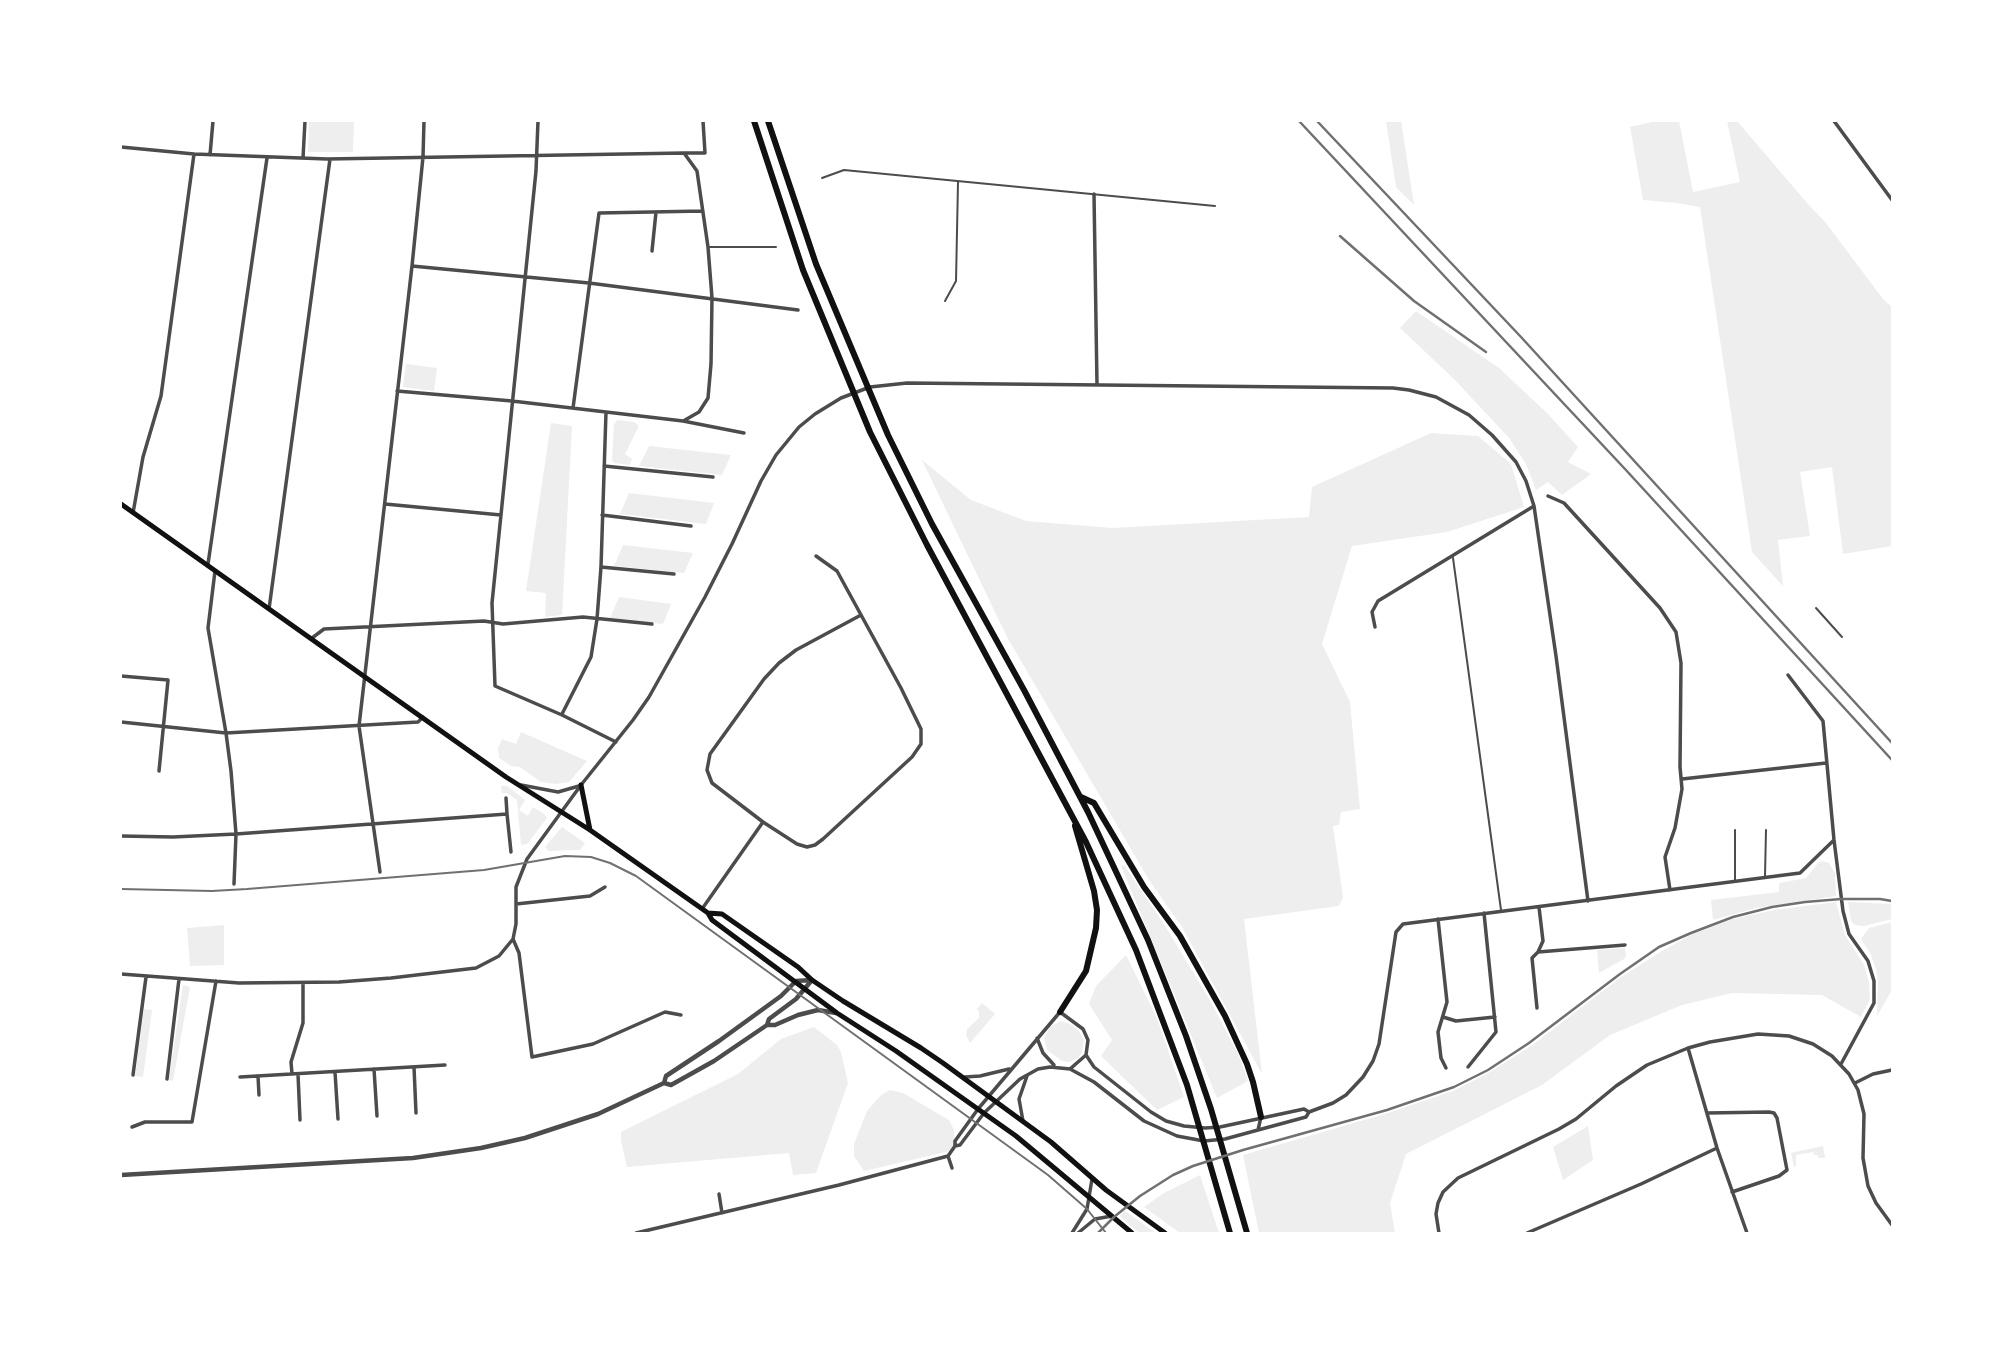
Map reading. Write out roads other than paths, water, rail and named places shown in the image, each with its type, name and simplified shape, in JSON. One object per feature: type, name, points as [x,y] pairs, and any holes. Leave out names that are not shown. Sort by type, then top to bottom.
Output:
[{"type":"highway","points":[[754,121],[803,270],[870,432],[927,545],[1070,811],[1136,950],[1162,1014],[1196,1113],[1230,1233]]},
{"type":"highway","points":[[768,121],[816,264],[888,435],[932,524],[1079,796],[1148,940],[1211,1109],[1247,1233]]},
{"type":"highway","points":[[1079,796],[1094,803],[1144,887],[1180,936],[1226,1016],[1247,1064],[1261,1117]]},
{"type":"highway","points":[[1060,1012],[1086,971],[1097,920],[1094,891],[1070,811]]},
{"type":"main road","points":[[121,505],[519,785],[562,811],[708,913],[712,920],[837,1013],[896,1051],[1035,1150],[1132,1233]]},
{"type":"main road","points":[[581,785],[590,830]]},
{"type":"main road","points":[[708,913],[722,914],[860,1013],[921,1048],[1023,1121],[1061,1150],[1093,1180],[1165,1233]]},
{"type":"street","points":[[210,155],[213,121]]},
{"type":"street","points":[[303,158],[305,121]]},
{"type":"street","points":[[380,872],[359,726],[424,157],[424,121]]},
{"type":"street","points":[[538,121],[537,155],[492,622],[495,686],[616,742]]},
{"type":"street","points":[[121,147],[210,155],[330,159],[705,153],[703,121]]},
{"type":"street","points":[[1834,121],[1892,200]]},
{"type":"street","points":[[683,421],[699,412],[708,398],[712,298],[708,247],[696,171],[684,153]]},
{"type":"street","points":[[132,513],[143,457],[161,396],[194,154]]},
{"type":"street","points":[[208,566],[267,158]]},
{"type":"street","points":[[270,609],[330,159]]},
{"type":"street","points":[[1094,194],[1097,385]]},
{"type":"street","points":[[573,408],[599,213],[703,211]]},
{"type":"street","points":[[653,251],[656,212]]},
{"type":"street","points":[[412,265],[589,283],[798,310]]},
{"type":"street","points":[[121,974],[216,981],[303,983],[391,978],[476,968],[499,956],[513,939],[516,924],[516,887],[525,863],[581,785],[639,712],[675,652],[772,461],[786,441],[799,427],[831,403],[860,390],[907,383],[1393,388],[1427,394],[1461,409],[1484,427],[1516,462],[1524,475],[1534,506],[1588,901]]},
{"type":"street","points":[[397,391],[683,421],[744,433]]},
{"type":"street","points":[[562,715],[591,657],[597,619],[606,412]]},
{"type":"street","points":[[604,466],[713,477]]},
{"type":"street","points":[[1548,496],[1564,503],[1660,608],[1676,632],[1681,663],[1681,802],[1665,857],[1670,890]]},
{"type":"street","points":[[385,504],[501,515]]},
{"type":"street","points":[[1375,627],[1372,612],[1378,601],[1534,506]]},
{"type":"street","points":[[602,515],[691,526]]},
{"type":"street","points":[[816,556],[837,571],[901,688],[921,729],[921,744],[912,757],[840,824],[815,845],[807,847],[797,844],[764,822],[712,783],[707,770],[710,754],[764,679],[779,663],[796,650],[861,615]]},
{"type":"street","points":[[601,567],[674,574]]},
{"type":"street","points":[[215,571],[208,628],[226,733],[236,834],[234,884]]},
{"type":"street","points":[[311,639],[324,629],[484,621],[503,624],[583,617],[652,624]]},
{"type":"street","points":[[121,676],[168,680],[159,771]]},
{"type":"street","points":[[1788,676],[1823,721],[1843,911],[1849,934],[1868,961],[1874,981],[1874,1003],[1841,1064]]},
{"type":"street","points":[[121,722],[226,733],[418,722],[423,718]]},
{"type":"street","points":[[1681,779],[1826,763]]},
{"type":"street","points":[[519,785],[558,792],[581,785]]},
{"type":"street","points":[[506,797],[511,852]]},
{"type":"street","points":[[121,836],[236,834],[507,814]]},
{"type":"street","points":[[702,909],[764,822]]},
{"type":"street","points":[[955,1146],[960,1145],[984,1113],[1014,1083],[1027,1074],[1055,1067],[1070,1069],[1094,1082],[1144,1121],[1177,1136],[1195,1140],[1216,1141],[1306,1117],[1309,1112],[1346,1095],[1373,1061],[1379,1044],[1396,932],[1403,924],[1800,873],[1834,840]]},
{"type":"street","points":[[516,904],[590,896],[606,887]]},
{"type":"street","points":[[1537,1008],[1532,958],[1543,941],[1539,907]]},
{"type":"street","points":[[1468,1067],[1496,1032],[1484,913]]},
{"type":"street","points":[[1438,919],[1447,1002],[1438,1032],[1441,1058],[1446,1068]]},
{"type":"street","points":[[513,939],[519,953],[531,1057],[593,1044],[665,1012],[681,1015]]},
{"type":"street","points":[[1538,952],[1625,945]]},
{"type":"street","points":[[134,1074],[146,977]]},
{"type":"street","points":[[167,1079],[179,979]]},
{"type":"street","points":[[664,1083],[666,1076],[781,996],[796,981],[812,980]]},
{"type":"street","points":[[767,1025],[769,1019],[791,1003],[812,980]]},
{"type":"street","points":[[132,1127],[145,1122],[192,1122],[216,981]]},
{"type":"street","points":[[292,1074],[291,1062],[303,1023],[303,983]]},
{"type":"street","points":[[121,1175],[413,1157],[481,1148],[525,1138],[574,1122],[598,1114],[664,1083],[671,1085],[767,1025],[775,1025],[818,1010],[837,1013]]},
{"type":"street","points":[[636,1233],[948,1156],[955,1146],[955,1141],[988,1096],[1060,1012],[1083,1029],[1088,1040],[1086,1055],[1070,1069]]},
{"type":"street","points":[[1443,1017],[1456,1021],[1495,1017]]},
{"type":"street","points":[[1439,1233],[1436,1214],[1438,1203],[1443,1192],[1458,1178],[1559,1129],[1592,1107],[1631,1074],[1647,1065],[1688,1048],[1758,1034],[1789,1036],[1813,1044],[1841,1064],[1855,1083],[1864,1114],[1863,1158],[1868,1186],[1892,1225]]},
{"type":"street","points":[[1037,1038],[1043,1054],[1055,1067]]},
{"type":"street","points":[[1688,1048],[1717,1148],[1747,1233]]},
{"type":"street","points":[[1086,1055],[1094,1067],[1150,1112],[1173,1123],[1212,1128],[1304,1109],[1309,1112]]},
{"type":"street","points":[[240,1077],[445,1065]]},
{"type":"street","points":[[414,1067],[416,1113]]},
{"type":"street","points":[[962,1077],[980,1076],[1011,1068]]},
{"type":"street","points":[[374,1069],[377,1116]]},
{"type":"street","points":[[1855,1083],[1881,1071],[1892,1070]]},
{"type":"street","points":[[335,1072],[338,1119]]},
{"type":"street","points":[[298,1074],[300,1120]]},
{"type":"street","points":[[1023,1121],[1019,1099],[1027,1074]]},
{"type":"street","points":[[258,1076],[259,1095]]},
{"type":"street","points":[[1707,1113],[1769,1112],[1777,1118],[1787,1170],[1779,1176],[1732,1192]]},
{"type":"street","points":[[1258,1130],[1261,1117]]},
{"type":"street","points":[[1527,1233],[1535,1232],[1717,1148]]},
{"type":"street","points":[[948,1156],[952,1168]]},
{"type":"street","points":[[1072,1233],[1085,1214],[1093,1180]]},
{"type":"street","points":[[719,1194],[722,1213]]},
{"type":"street","points":[[1078,1233],[1095,1219],[1112,1216]]},
{"type":"lane","points":[[822,178],[844,170],[1215,206]]},
{"type":"lane","points":[[945,301],[956,281],[958,181]]},
{"type":"lane","points":[[708,247],[776,247]]},
{"type":"lane","points":[[1453,555],[1502,911]]},
{"type":"lane","points":[[1816,608],[1842,637]]},
{"type":"lane","points":[[1735,830],[1735,881]]},
{"type":"lane","points":[[1765,877],[1766,830]]},
{"type":"tram line","points":[[121,889],[247,889],[484,870],[565,856],[591,857],[610,863],[636,876],[1048,1175],[1087,1209],[1106,1233]]},
{"type":"railway","points":[[1299,121],[1625,469],[1892,760]]},
{"type":"railway","points":[[1317,121],[1521,337],[1892,743]]},
{"type":"railway","points":[[1340,236],[1414,301],[1486,352]]},
{"type":"railway","points":[[1098,1233],[1140,1196],[1193,1166],[1387,1110],[1454,1087],[1488,1070],[1659,947],[1691,933],[1733,917],[1772,907],[1841,899],[1892,901]]}]
